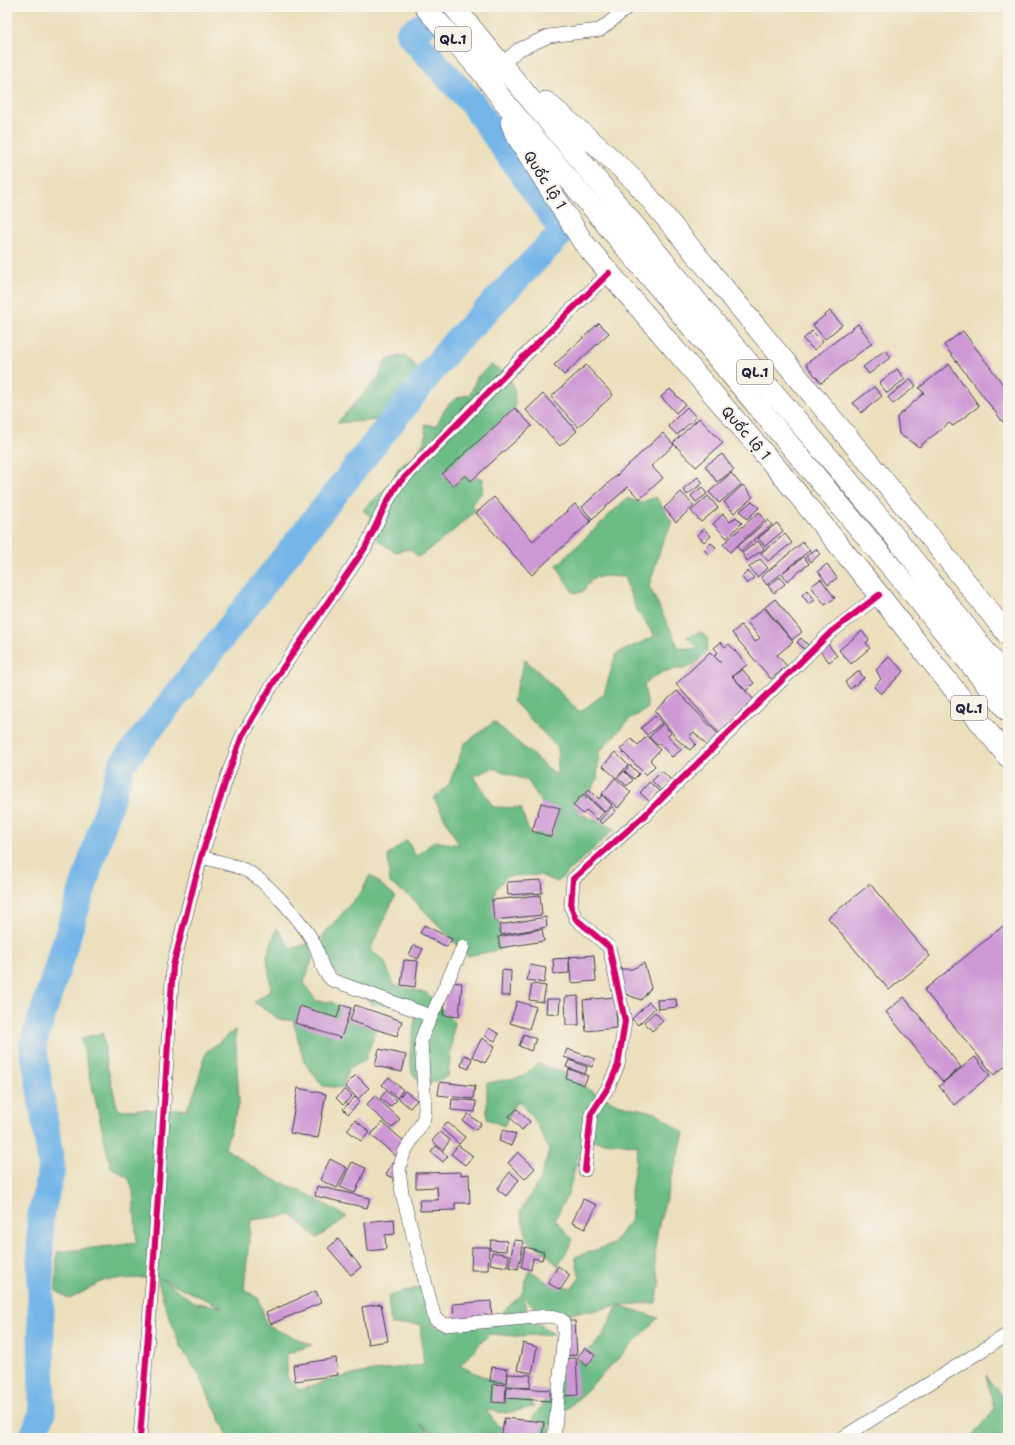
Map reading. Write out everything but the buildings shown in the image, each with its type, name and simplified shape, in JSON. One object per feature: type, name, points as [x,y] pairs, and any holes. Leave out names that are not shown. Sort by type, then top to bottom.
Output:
[{"type":"highway","name":"Quốc lộ 1","points":[[425,7],[481,71],[903,580],[960,636],[1008,680]]},
{"type":"highway","name":"Quốc lộ 1","points":[[454,7],[724,334],[885,524],[1008,711]]},
{"type":"highway","name":"Quốc lộ 1","points":[[502,64],[595,144],[636,182],[923,528],[1008,635]]},
{"type":"highway","name":"Quốc lộ 1","points":[[502,98],[515,133],[583,242],[774,465],[880,595],[1008,757]]},
{"type":"highway","points":[[931,660],[989,612]]},
{"type":"street","points":[[502,64],[518,50],[549,36],[600,30],[628,7]]},
{"type":"street","points":[[140,1438],[154,1257],[173,966],[201,857],[242,736],[280,672],[365,548],[387,502],[397,486],[519,361],[610,273]]},
{"type":"street","points":[[585,1170],[591,1114],[609,1086],[618,1065],[625,1021],[609,947],[576,919],[571,907],[573,879],[644,816],[831,632],[880,595]]},
{"type":"street","points":[[201,857],[241,868],[249,872],[269,888],[303,927],[316,946],[322,968],[332,980],[431,1016]]},
{"type":"street","points":[[463,947],[421,1041],[425,1109],[424,1118],[404,1154],[399,1169],[402,1193],[435,1319],[446,1325],[548,1316],[556,1317],[563,1321],[564,1334],[554,1438]]},
{"type":"street","points":[[842,1438],[1008,1334]]},
{"type":"green space","points":[[450,348],[394,419],[337,423],[378,378],[386,360],[405,355],[421,372],[430,355]]},
{"type":"green space","points":[[491,365],[509,377],[512,382],[515,408],[446,472],[457,484],[468,474],[483,479],[482,492],[471,505],[476,510],[448,535],[418,557],[410,549],[395,552],[379,541],[368,526],[371,518],[363,510],[394,480],[397,469],[405,462],[411,460],[415,471],[416,457],[426,437],[425,424],[436,426],[448,405],[457,398],[470,395],[477,377]]},
{"type":"green space","points":[[656,497],[672,522],[662,544],[649,586],[679,648],[699,649],[687,637],[701,632],[708,639],[706,652],[693,666],[662,672],[644,684],[648,708],[629,720],[599,752],[597,780],[578,813],[615,829],[557,882],[540,875],[507,876],[495,890],[495,915],[510,939],[498,950],[468,956],[412,898],[390,883],[388,855],[407,840],[416,857],[434,841],[459,845],[434,798],[449,785],[464,744],[494,722],[557,776],[558,748],[513,701],[525,659],[580,712],[604,694],[616,654],[655,636],[636,609],[624,577],[606,576],[593,578],[582,592],[574,593],[557,565],[627,498],[641,503]],"holes":[[[493,768],[528,781],[544,806],[548,831],[530,835],[521,808],[493,807],[474,776]]]},
{"type":"green space","points":[[370,875],[395,896],[370,950],[384,961],[394,985],[427,993],[454,1022],[448,1076],[424,1086],[412,1073],[410,1056],[416,1011],[393,1005],[372,1004],[320,959],[323,935],[362,891]]},
{"type":"green space","points":[[277,928],[291,949],[310,943],[312,960],[304,983],[316,1001],[332,1002],[357,1024],[377,1027],[365,1061],[349,1068],[343,1088],[323,1086],[304,1062],[293,1020],[280,1020],[254,1002],[271,990],[267,956]]},
{"type":"green space","points":[[235,1030],[239,1103],[225,1148],[263,1174],[311,1196],[347,1217],[317,1238],[292,1215],[251,1220],[244,1289],[259,1299],[267,1326],[312,1345],[287,1354],[287,1377],[299,1390],[349,1376],[381,1370],[424,1365],[420,1324],[391,1325],[388,1296],[422,1287],[438,1328],[493,1321],[521,1295],[530,1270],[548,1283],[572,1288],[580,1277],[575,1257],[613,1244],[632,1218],[631,1192],[638,1146],[584,1141],[577,1160],[568,1194],[555,1219],[573,1240],[558,1266],[545,1252],[528,1241],[520,1212],[540,1180],[549,1151],[538,1125],[519,1101],[513,1108],[504,1126],[487,1119],[487,1083],[522,1077],[538,1064],[562,1072],[589,1090],[617,1104],[657,1113],[684,1133],[658,1228],[655,1247],[655,1265],[660,1282],[656,1303],[619,1305],[658,1318],[580,1397],[549,1426],[551,1438],[526,1438],[533,1433],[531,1421],[545,1400],[554,1380],[602,1338],[618,1305],[592,1311],[543,1315],[522,1296],[530,1318],[554,1334],[517,1336],[489,1334],[460,1366],[493,1381],[526,1391],[533,1407],[506,1413],[486,1410],[497,1425],[512,1431],[480,1435],[498,1436],[503,1438],[443,1438],[420,1424],[437,1438],[229,1438],[199,1375],[180,1346],[165,1305],[157,1277],[105,1280],[70,1299],[56,1291],[57,1252],[137,1243],[133,1191],[129,1179],[111,1167],[81,1038],[103,1033],[106,1061],[118,1110],[187,1109],[196,1088],[206,1052]],"holes":[[[160,1278],[222,1307],[196,1303]]]},
{"type":"green space","points":[[986,1375],[1008,1403],[1008,1410],[1006,1414],[1008,1417],[1008,1438],[971,1438],[994,1409]]},
{"type":"waterway","points":[[32,1438],[42,1414],[40,1219],[52,1169],[33,1045],[122,764],[450,348],[563,231],[472,103],[409,34],[452,7]]},
{"type":"cycle path","points":[[140,1438],[154,1257],[173,966],[201,857],[242,736],[280,672],[365,548],[387,502],[397,485],[519,361],[609,273]]},
{"type":"cycle path","points":[[585,1170],[591,1114],[609,1086],[618,1065],[625,1021],[609,947],[576,919],[571,907],[573,879],[644,816],[831,632],[879,595]]}]
